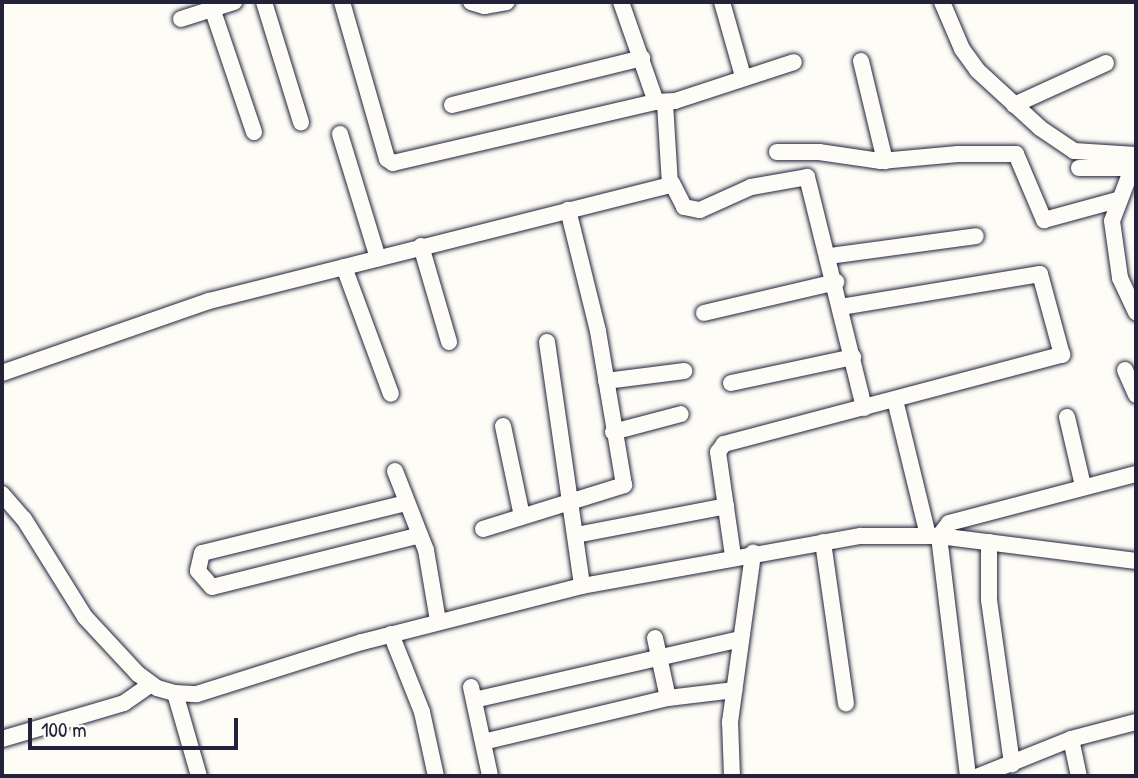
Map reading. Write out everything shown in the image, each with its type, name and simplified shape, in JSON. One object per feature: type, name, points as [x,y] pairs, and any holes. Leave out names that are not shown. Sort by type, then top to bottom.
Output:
[{"type":"street","points":[[181,19],[234,2]]},
{"type":"street","points":[[264,2],[301,122]]},
{"type":"street","points":[[342,2],[390,163],[660,103],[794,62]]},
{"type":"street","points":[[471,2],[484,6],[507,2]]},
{"type":"street","points":[[621,2],[660,103],[672,183],[684,206],[700,211],[751,187],[806,176],[836,282],[864,408]]},
{"type":"street","points":[[722,2],[743,76]]},
{"type":"street","points":[[942,2],[962,49],[1014,105],[1067,148],[1134,160]]},
{"type":"street","points":[[212,8],[254,132]]},
{"type":"street","points":[[452,104],[642,58]]},
{"type":"street","points":[[861,61],[885,161]]},
{"type":"street","points":[[1014,105],[1106,62]]},
{"type":"street","points":[[340,134],[378,258]]},
{"type":"street","points":[[778,152],[800,150],[885,161],[958,154],[1019,155],[1036,207],[1047,221],[1117,200]]},
{"type":"street","points":[[1079,168],[1134,160]]},
{"type":"street","points":[[1134,160],[1117,200],[1113,248],[1136,312]]},
{"type":"street","points":[[2,373],[209,301],[672,183]]},
{"type":"street","points":[[483,529],[624,485],[606,381],[568,210]]},
{"type":"street","points":[[829,256],[976,236]]},
{"type":"street","points":[[421,247],[449,342]]},
{"type":"street","points":[[344,267],[391,394]]},
{"type":"street","points":[[733,556],[718,452],[724,444],[1059,359],[1040,274],[841,307]]},
{"type":"street","points":[[704,313],[836,282]]},
{"type":"street","points":[[547,342],[582,586]]},
{"type":"street","points":[[731,383],[853,357]]},
{"type":"street","points":[[1125,370],[1136,395]]},
{"type":"street","points":[[606,381],[684,371]]},
{"type":"street","points":[[895,400],[934,535],[968,776]]},
{"type":"street","points":[[613,432],[681,414]]},
{"type":"street","points":[[1067,417],[1083,486]]},
{"type":"street","points":[[502,426],[522,516]]},
{"type":"street","points":[[395,471],[429,563],[438,621]]},
{"type":"street","points":[[934,535],[949,523],[1136,474]]},
{"type":"street","points":[[2,494],[24,519],[85,617],[151,684],[175,693],[197,694],[391,634],[582,586],[733,556],[861,536],[934,535],[1136,561]]},
{"type":"street","points":[[406,502],[202,553],[197,558],[198,571],[212,587],[420,535]]},
{"type":"street","points":[[576,535],[726,506]]},
{"type":"street","points":[[823,542],[846,702]]},
{"type":"street","points":[[989,542],[989,600],[1012,764]]},
{"type":"street","points":[[732,776],[734,690],[753,553]]},
{"type":"street","points":[[391,634],[422,712],[436,776]]},
{"type":"street","points":[[654,638],[668,698]]},
{"type":"street","points":[[490,776],[472,694],[659,658],[741,639]]},
{"type":"street","points":[[2,739],[124,703],[151,684]]},
{"type":"street","points":[[484,742],[668,698],[734,690]]},
{"type":"street","points":[[175,693],[199,776]]},
{"type":"street","points":[[979,776],[1071,739],[1136,722]]},
{"type":"street","points":[[1071,739],[1079,776]]}]
